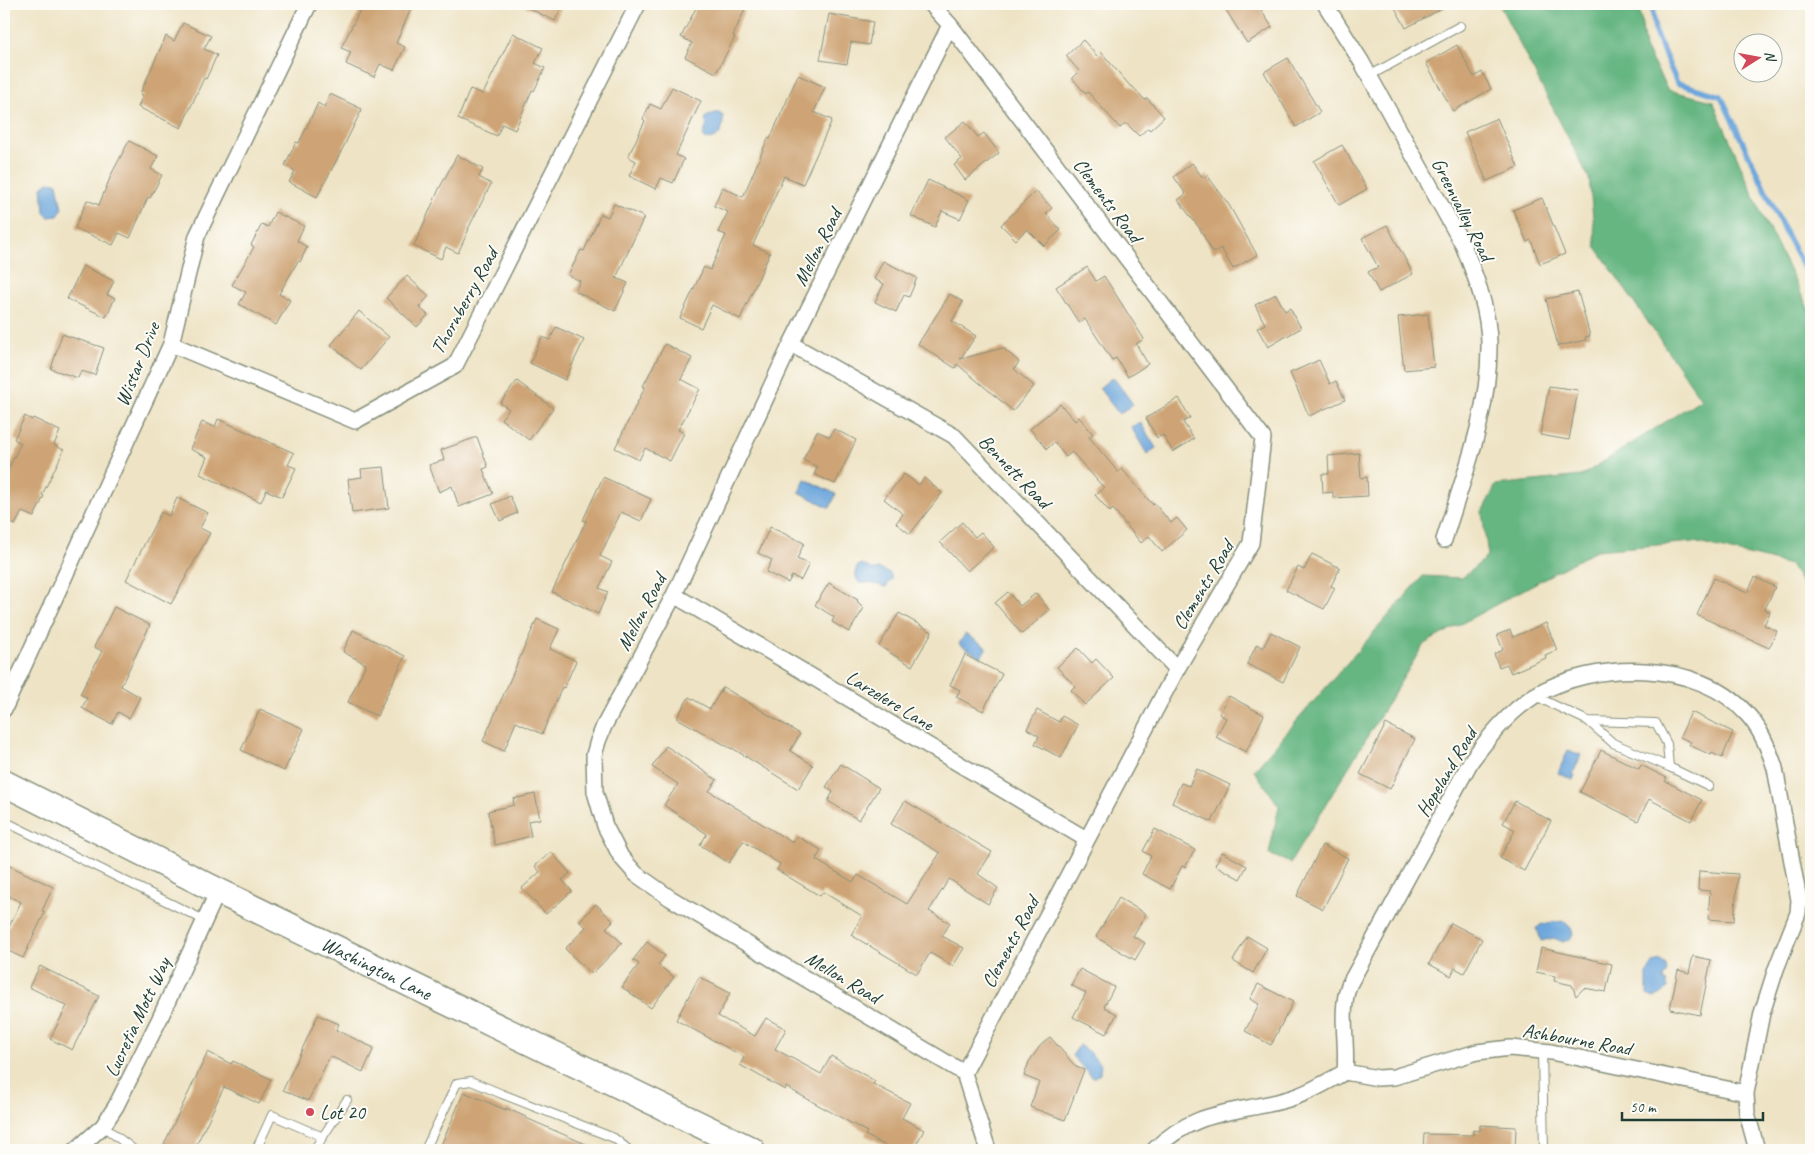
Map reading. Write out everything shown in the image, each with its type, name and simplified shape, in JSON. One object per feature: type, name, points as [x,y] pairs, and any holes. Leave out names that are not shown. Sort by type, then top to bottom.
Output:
[{"type":"main road","name":"Washington Lane","points":[[4,783],[218,890],[752,1150]]},
{"type":"street","name":"Wistar Drive","points":[[4,709],[171,344],[198,236],[309,4]]},
{"type":"street","name":"Thornberry Road","points":[[171,344],[355,421],[455,366],[638,4]]},
{"type":"street","name":"Clements Road","points":[[931,4],[950,25],[1263,438],[1251,543],[1177,669],[964,1073]]},
{"type":"street","name":"Greenvalley Road","points":[[1325,4],[1369,76],[1463,245],[1477,281],[1487,326],[1490,348],[1485,397],[1444,540]]},
{"type":"street","name":"Mellon Road","points":[[950,25],[791,344],[674,595],[604,726],[594,755],[595,792],[599,808],[612,842],[621,857],[636,874],[670,898],[964,1073]]},
{"type":"street","name":"Bennett Road","points":[[791,344],[954,436],[1177,669]]},
{"type":"street","name":"Larzelere Lane","points":[[674,595],[1086,840]]},
{"type":"street","name":"Hopeland Road","points":[[1345,1072],[1344,997],[1348,985],[1471,762],[1500,725],[1534,696],[1575,678],[1613,671],[1646,671],[1677,675],[1710,686],[1724,693],[1747,713],[1764,739],[1775,768],[1800,900],[1798,913],[1776,969],[1762,1012],[1746,1092]]},
{"type":"street","name":"Lucretia Mott Way","points":[[76,1150],[103,1126],[116,1106],[160,1018],[218,890]]},
{"type":"street","name":"Ashbourne Road","points":[[1345,1072],[1378,1078],[1394,1078],[1477,1052],[1510,1048],[1542,1051],[1746,1092]]},
{"type":"street","points":[[1154,1150],[1191,1122],[1216,1114],[1284,1100],[1303,1094],[1345,1072]]},
{"type":"street","points":[[964,1073],[988,1150]]},
{"type":"street","points":[[1746,1092],[1747,1113],[1758,1150]]},
{"type":"lane","points":[[1369,76],[1460,26]]},
{"type":"lane","points":[[1534,696],[1588,721],[1612,742],[1709,786]]},
{"type":"lane","points":[[1588,721],[1656,723],[1667,744],[1668,767]]},
{"type":"lane","points":[[4,821],[204,920]]},
{"type":"lane","points":[[1542,1051],[1544,1150]]},
{"type":"lane","points":[[425,1150],[457,1083],[471,1081],[614,1138],[629,1150]]},
{"type":"lane","points":[[314,1150],[347,1100]]},
{"type":"lane","points":[[256,1150],[272,1115],[322,1137]]},
{"type":"lane","points":[[103,1126],[134,1150]]},
{"type":"green space","points":[[1499,4],[1639,4],[1645,48],[1668,90],[1713,101],[1762,215],[1811,314],[1811,599],[1790,565],[1694,542],[1596,550],[1424,644],[1290,863],[1269,854],[1279,806],[1254,770],[1423,576],[1462,578],[1488,556],[1482,512],[1496,485],[1581,476],[1701,399],[1596,247],[1589,178]]},
{"type":"water","points":[[715,113],[723,116],[722,129],[718,136],[705,139],[703,135],[707,125],[706,117]]},
{"type":"water","points":[[48,182],[57,183],[62,209],[58,216],[49,217],[44,213],[42,187]]},
{"type":"water","points":[[1113,377],[1133,404],[1119,414],[1099,388]]},
{"type":"water","points":[[1140,422],[1156,448],[1147,454],[1131,427]]},
{"type":"water","points":[[805,479],[836,494],[830,508],[799,492]]},
{"type":"water","points":[[861,564],[874,570],[879,569],[890,573],[892,579],[886,587],[870,583],[859,583],[856,577],[856,568]]},
{"type":"water","points":[[965,634],[987,647],[981,657],[959,644]]},
{"type":"water","points":[[1568,750],[1581,755],[1573,774],[1575,775],[1573,780],[1558,773]]},
{"type":"water","points":[[1564,921],[1571,928],[1573,934],[1570,939],[1563,942],[1554,938],[1541,941],[1537,928],[1540,925]]},
{"type":"water","points":[[1660,961],[1666,965],[1667,972],[1663,979],[1666,981],[1668,988],[1654,998],[1647,995],[1647,974],[1653,963]]},
{"type":"water","points":[[1079,1045],[1089,1052],[1101,1065],[1100,1073],[1093,1078],[1072,1056]]},
{"type":"building","points":[[363,4],[413,4],[396,43],[405,47],[394,70],[380,64],[374,77],[346,64],[351,52],[341,48]]},
{"type":"building","points":[[520,4],[563,4],[555,21]]},
{"type":"building","points":[[698,4],[747,4],[733,36],[735,37],[716,73],[685,57],[692,43],[681,37]]},
{"type":"building","points":[[1222,4],[1257,4],[1272,27],[1247,43]]},
{"type":"building","points":[[1393,4],[1450,4],[1406,28]]},
{"type":"building","points":[[829,14],[873,22],[869,45],[851,42],[847,64],[820,60]]},
{"type":"building","points":[[183,23],[211,36],[204,49],[217,55],[181,128],[138,107],[143,95],[140,94],[166,36],[174,41]]},
{"type":"building","points":[[513,33],[543,48],[535,63],[545,68],[534,91],[532,90],[515,130],[502,124],[497,136],[458,119],[470,89],[483,94]]},
{"type":"building","points":[[1083,40],[1097,56],[1101,52],[1131,87],[1145,100],[1147,98],[1164,117],[1150,130],[1148,128],[1139,136],[1126,123],[1120,128],[1088,92],[1086,94],[1072,78],[1079,71],[1066,56]]},
{"type":"building","points":[[1457,45],[1474,77],[1482,72],[1491,89],[1453,111],[1426,63]]},
{"type":"building","points":[[1288,58],[1320,112],[1296,127],[1264,72]]},
{"type":"building","points":[[798,75],[825,87],[814,112],[832,120],[803,184],[784,176],[753,245],[770,253],[740,319],[712,305],[701,328],[680,318],[704,267],[710,270],[726,235],[718,232],[728,212],[714,206],[722,187],[743,197]]},
{"type":"building","points":[[672,87],[701,101],[676,155],[684,159],[673,183],[661,178],[656,189],[629,176],[636,161],[628,157],[645,121],[643,119],[650,104],[661,109]]},
{"type":"building","points":[[330,94],[362,109],[317,197],[289,182],[295,171],[285,165],[296,142],[299,143],[318,103],[324,107]]},
{"type":"building","points":[[1497,118],[1518,167],[1487,181],[1465,132]]},
{"type":"building","points":[[965,121],[978,137],[984,133],[999,153],[965,180],[954,165],[962,159],[945,137]]},
{"type":"building","points":[[129,141],[158,156],[151,169],[162,175],[150,198],[148,197],[130,238],[119,233],[113,245],[75,228],[87,200],[99,205],[112,173]]},
{"type":"building","points":[[1342,145],[1367,189],[1339,205],[1314,161]]},
{"type":"building","points":[[457,155],[483,169],[479,177],[491,184],[458,253],[446,247],[441,259],[414,246],[439,189]]},
{"type":"building","points":[[1192,163],[1203,178],[1207,175],[1229,205],[1257,255],[1233,269],[1221,248],[1213,253],[1200,229],[1178,200],[1186,194],[1174,177]]},
{"type":"building","points":[[928,180],[969,200],[960,219],[942,211],[935,227],[911,216]]},
{"type":"building","points":[[1036,191],[1052,208],[1046,214],[1061,230],[1044,246],[1027,229],[1016,240],[1001,225]]},
{"type":"building","points":[[1542,198],[1565,254],[1540,264],[1531,240],[1527,242],[1513,210]]},
{"type":"building","points":[[614,204],[644,217],[616,278],[628,283],[615,311],[575,291],[580,281],[568,275],[581,250],[584,251],[601,214],[608,217]]},
{"type":"building","points":[[275,212],[304,226],[297,241],[307,247],[300,262],[298,261],[279,294],[290,300],[276,325],[239,304],[246,292],[232,285],[254,247],[251,245],[262,224],[268,227]]},
{"type":"building","points":[[1387,225],[1413,274],[1379,292],[1368,272],[1378,267],[1362,238]]},
{"type":"building","points":[[883,261],[917,278],[909,297],[904,295],[896,312],[875,302],[884,284],[874,279]]},
{"type":"building","points":[[83,266],[114,281],[107,295],[115,298],[106,317],[67,299]]},
{"type":"building","points":[[1087,267],[1096,281],[1104,276],[1144,339],[1136,344],[1148,364],[1128,377],[1116,358],[1112,360],[1085,319],[1079,323],[1056,287]]},
{"type":"building","points":[[407,276],[429,296],[419,307],[428,315],[417,327],[386,298]]},
{"type":"building","points":[[1578,292],[1590,336],[1585,337],[1586,340],[1558,346],[1546,299]]},
{"type":"building","points":[[950,294],[963,302],[952,321],[976,336],[960,359],[1003,348],[1019,362],[1014,369],[1034,386],[1013,411],[957,364],[955,368],[918,344]]},
{"type":"building","points":[[1276,294],[1285,311],[1290,308],[1301,328],[1268,347],[1257,328],[1265,324],[1255,305]]},
{"type":"building","points":[[359,311],[389,337],[361,370],[331,345]]},
{"type":"building","points":[[1428,314],[1434,367],[1404,370],[1398,317]]},
{"type":"building","points":[[556,327],[584,340],[565,380],[530,363],[542,337],[550,340]]},
{"type":"building","points":[[62,334],[104,348],[95,375],[81,371],[78,378],[51,369]]},
{"type":"building","points":[[665,344],[692,358],[681,379],[700,389],[678,430],[684,433],[670,461],[645,448],[639,460],[615,448],[645,387],[643,386]]},
{"type":"building","points":[[1319,360],[1330,384],[1336,381],[1345,400],[1309,416],[1290,373]]},
{"type":"building","points":[[517,381],[553,408],[529,440],[501,419],[509,409],[500,403]]},
{"type":"building","points":[[1549,386],[1578,390],[1569,440],[1540,435]]},
{"type":"building","points":[[1179,398],[1190,418],[1183,422],[1194,439],[1173,452],[1163,435],[1157,438],[1146,418]]},
{"type":"building","points":[[1060,404],[1075,421],[1079,417],[1093,434],[1089,437],[1118,472],[1122,469],[1171,523],[1177,518],[1187,530],[1162,552],[1149,536],[1141,543],[1113,509],[1110,512],[1095,495],[1104,488],[1072,452],[1066,457],[1054,442],[1047,449],[1030,429]]},
{"type":"building","points":[[25,416],[60,431],[54,445],[64,450],[42,495],[44,496],[34,517],[22,512],[15,525],[4,519],[4,478],[21,443],[14,439]]},
{"type":"building","points":[[218,419],[294,453],[288,465],[296,468],[282,497],[266,490],[261,502],[200,474],[207,457],[190,449],[202,422],[215,427]]},
{"type":"building","points":[[834,429],[856,440],[835,484],[814,474],[818,467],[803,460],[817,431],[830,437]]},
{"type":"building","points":[[477,437],[488,467],[483,469],[493,494],[459,507],[452,486],[439,492],[429,465],[444,460],[441,450]]},
{"type":"building","points":[[1359,453],[1361,478],[1367,477],[1368,496],[1333,498],[1333,492],[1323,493],[1322,474],[1329,474],[1328,456]]},
{"type":"building","points":[[384,467],[389,508],[352,513],[348,479],[362,477],[361,469]]},
{"type":"building","points":[[904,474],[919,485],[924,478],[942,493],[910,534],[896,523],[903,514],[884,499]]},
{"type":"building","points":[[603,477],[651,499],[641,521],[621,512],[600,556],[612,562],[599,588],[608,592],[598,614],[552,592],[586,521],[583,520]]},
{"type":"building","points":[[510,496],[517,513],[500,521],[492,504]]},
{"type":"building","points":[[177,498],[208,513],[200,528],[210,533],[171,604],[126,580],[161,512],[169,516]]},
{"type":"building","points":[[962,522],[975,537],[981,532],[994,547],[967,571],[940,542]]},
{"type":"building","points":[[770,527],[804,543],[797,559],[809,564],[801,580],[792,576],[788,583],[766,572],[772,560],[758,553]]},
{"type":"building","points":[[1312,554],[1340,568],[1331,586],[1335,588],[1324,609],[1286,590],[1298,567],[1304,570]]},
{"type":"building","points":[[1755,577],[1775,587],[1765,609],[1770,612],[1764,625],[1777,631],[1769,648],[1697,615],[1714,578],[1747,593]]},
{"type":"building","points":[[829,583],[858,600],[864,608],[849,632],[832,622],[834,617],[815,605]]},
{"type":"building","points":[[1008,592],[1020,606],[1036,593],[1049,610],[1022,634],[995,603]]},
{"type":"building","points":[[114,607],[150,625],[121,686],[140,697],[129,718],[118,712],[112,724],[82,708],[87,698],[80,694],[102,651],[94,647]]},
{"type":"building","points":[[899,613],[932,632],[912,666],[879,646]]},
{"type":"building","points":[[537,619],[559,629],[550,649],[576,661],[564,688],[562,687],[542,734],[516,722],[504,751],[483,741]]},
{"type":"building","points":[[1546,623],[1557,650],[1545,655],[1546,658],[1511,673],[1507,664],[1499,667],[1494,654],[1503,650],[1497,635],[1510,630],[1513,637]]},
{"type":"building","points":[[353,630],[405,656],[377,716],[348,702],[366,664],[343,652]]},
{"type":"building","points":[[1271,632],[1300,647],[1283,682],[1247,664],[1257,644],[1263,648]]},
{"type":"building","points":[[1078,648],[1092,663],[1096,659],[1114,678],[1085,705],[1071,690],[1075,686],[1057,667]]},
{"type":"building","points":[[965,655],[1002,674],[983,711],[956,697],[960,690],[950,685]]},
{"type":"building","points":[[723,687],[800,734],[790,751],[813,765],[798,789],[732,748],[677,718],[689,697],[710,709]]},
{"type":"building","points":[[1229,696],[1264,715],[1246,752],[1216,737],[1226,718],[1219,714]]},
{"type":"building","points":[[260,709],[304,729],[284,771],[241,750]]},
{"type":"building","points":[[1037,710],[1059,722],[1062,716],[1078,725],[1061,758],[1035,744],[1039,736],[1027,729]]},
{"type":"building","points":[[1691,712],[1733,732],[1722,758],[1689,745],[1691,742],[1680,737]]},
{"type":"building","points":[[1386,724],[1415,739],[1390,789],[1360,774]]},
{"type":"building","points":[[666,746],[717,780],[709,791],[793,843],[797,836],[821,850],[816,860],[853,882],[858,875],[907,904],[940,853],[891,824],[905,801],[992,852],[978,874],[998,888],[988,904],[949,879],[929,911],[950,923],[942,936],[964,948],[953,966],[930,953],[917,974],[851,935],[862,916],[823,892],[820,896],[777,870],[780,864],[743,841],[729,863],[700,845],[707,834],[664,805],[678,784],[652,767]]},
{"type":"building","points":[[1601,750],[1639,769],[1641,765],[1667,778],[1665,781],[1702,800],[1691,821],[1649,799],[1638,821],[1580,792]]},
{"type":"building","points":[[841,764],[879,788],[859,820],[828,801],[833,792],[826,787]]},
{"type":"building","points":[[1197,769],[1230,785],[1212,822],[1172,803],[1181,783],[1189,786]]},
{"type":"building","points":[[535,794],[540,819],[528,821],[531,836],[495,845],[488,811],[514,805],[513,799]]},
{"type":"building","points":[[1515,801],[1551,821],[1524,871],[1500,858],[1515,830],[1503,823]]},
{"type":"building","points":[[1155,829],[1195,850],[1185,867],[1182,866],[1170,889],[1142,874],[1151,856],[1143,851]]},
{"type":"building","points":[[1322,845],[1348,858],[1323,909],[1297,896]]},
{"type":"building","points":[[551,852],[570,873],[562,880],[572,891],[546,914],[522,888],[540,872],[535,866]]},
{"type":"building","points":[[1222,852],[1247,866],[1240,879],[1215,865]]},
{"type":"building","points":[[4,863],[53,887],[42,911],[45,912],[23,958],[4,949],[4,937],[21,902],[4,894]]},
{"type":"building","points":[[1699,871],[1738,874],[1734,921],[1708,919],[1710,891],[1698,890]]},
{"type":"building","points":[[1119,898],[1146,914],[1133,936],[1145,943],[1135,960],[1096,937]]},
{"type":"building","points":[[596,904],[613,921],[606,928],[622,943],[592,974],[565,949],[586,927],[579,921]]},
{"type":"building","points":[[1451,923],[1482,939],[1464,973],[1455,968],[1451,976],[1429,964]]},
{"type":"building","points":[[1247,936],[1267,948],[1253,973],[1233,961]]},
{"type":"building","points":[[647,942],[665,956],[658,965],[674,977],[651,1008],[622,987],[639,964],[633,960]]},
{"type":"building","points":[[1541,948],[1612,964],[1606,992],[1584,988],[1576,996],[1572,985],[1554,981],[1555,976],[1536,972]]},
{"type":"building","points":[[1693,956],[1711,960],[1700,1015],[1670,1009],[1678,970],[1689,973]]},
{"type":"building","points":[[40,966],[99,996],[72,1050],[50,1039],[67,1006],[29,987]]},
{"type":"building","points":[[1080,969],[1114,987],[1104,1007],[1117,1014],[1106,1034],[1073,1017],[1086,993],[1071,985]]},
{"type":"building","points":[[699,977],[730,993],[718,1016],[755,1036],[766,1018],[786,1029],[775,1049],[821,1074],[831,1056],[875,1081],[873,1084],[910,1103],[902,1118],[924,1130],[913,1150],[894,1150],[865,1135],[867,1132],[786,1087],[785,1090],[740,1065],[744,1057],[676,1020]]},
{"type":"building","points":[[1258,984],[1293,1002],[1271,1045],[1245,1031],[1259,1004],[1250,999]]},
{"type":"building","points":[[318,1015],[339,1024],[336,1030],[374,1048],[363,1072],[330,1056],[308,1101],[283,1090]]},
{"type":"building","points":[[1050,1037],[1076,1067],[1084,1070],[1065,1120],[1030,1107],[1039,1082],[1024,1076],[1029,1062],[1040,1046]]},
{"type":"building","points":[[208,1052],[231,1064],[233,1061],[271,1079],[259,1104],[224,1087],[194,1150],[177,1150],[164,1144]]},
{"type":"building","points":[[464,1092],[506,1110],[506,1108],[599,1150],[439,1150]]},
{"type":"building","points":[[1480,1125],[1516,1127],[1515,1150],[1423,1150],[1424,1134],[1473,1135],[1473,1130],[1480,1131]]},
{"type":"waterway","points":[[1652,4],[1655,32],[1677,83],[1721,96],[1786,234],[1811,281]]},
{"type":"place","name":"Lot 20","points":[[310,1112]]}]
